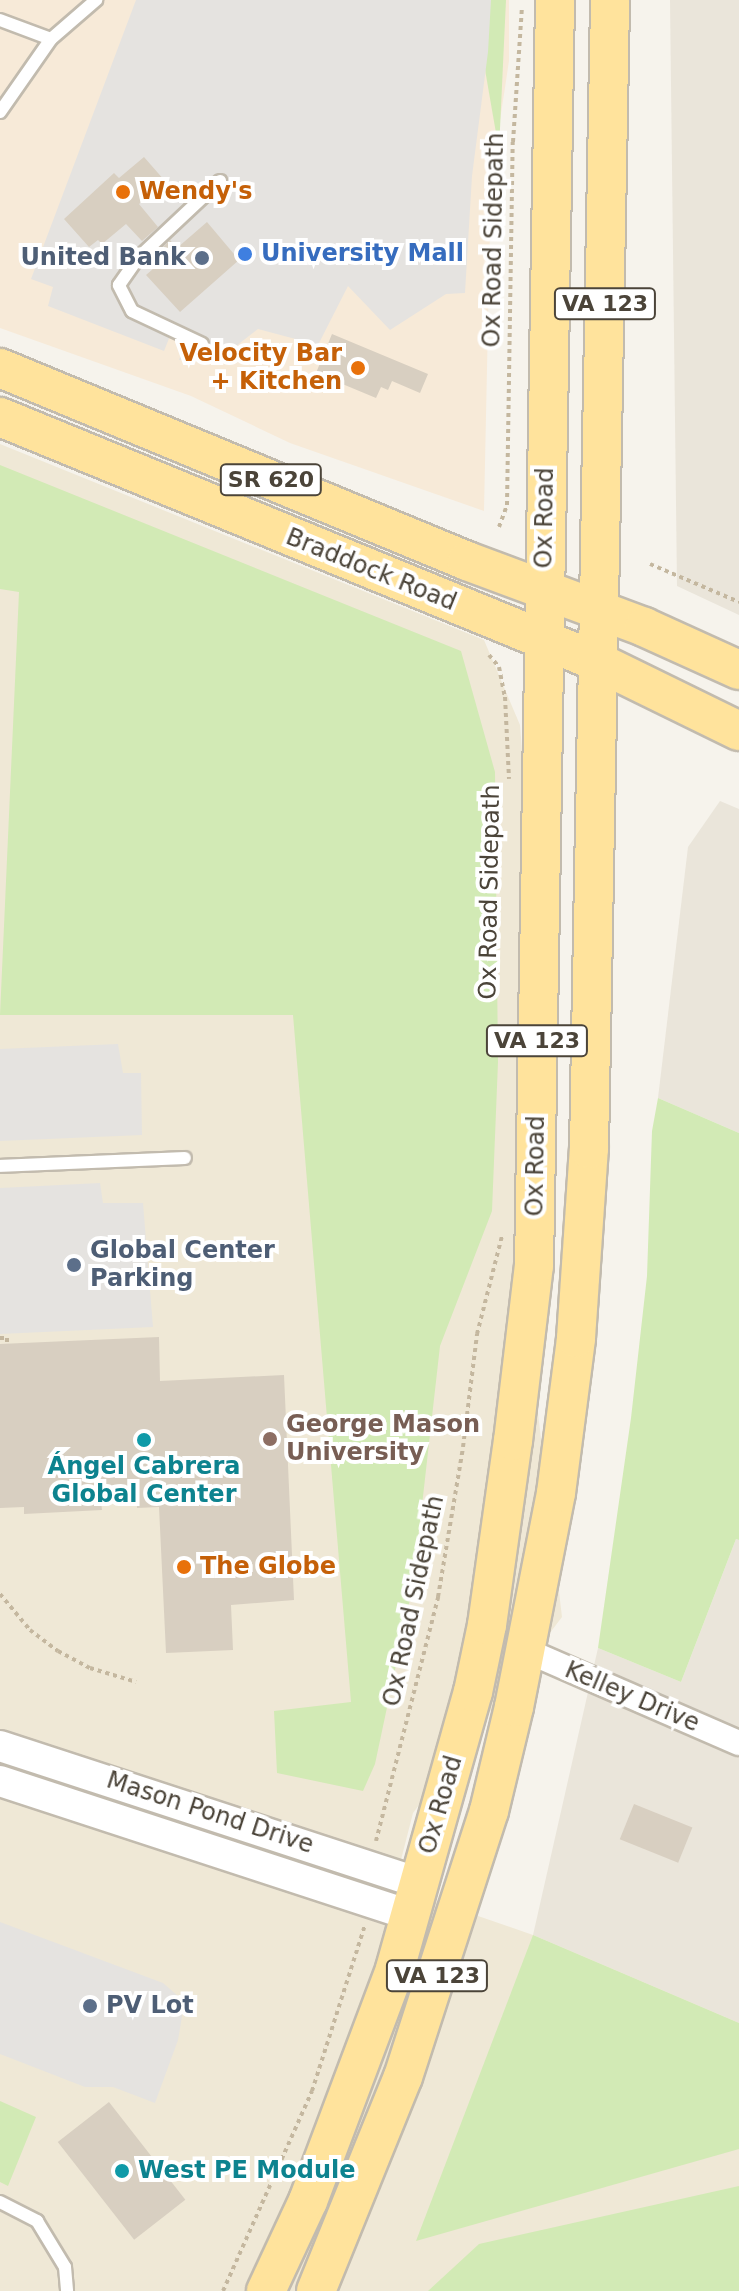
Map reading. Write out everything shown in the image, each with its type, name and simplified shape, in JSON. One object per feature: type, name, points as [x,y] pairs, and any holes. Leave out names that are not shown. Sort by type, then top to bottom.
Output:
[{"type":"main road","name":"Ox Road","points":[[266,2291],[308,2201],[395,1969],[473,1692],[487,1625],[534,1266],[555,0]]},
{"type":"main road","name":"Ox Road","points":[[316,2291],[403,2077],[469,1880],[525,1650],[558,1478],[576,1338],[586,1224],[610,0]]},
{"type":"main road","name":"Braddock Road","points":[[0,368],[467,561],[598,608],[739,670]]},
{"type":"main road","name":"Braddock Road","points":[[0,417],[598,662],[739,731]]},
{"type":"main road","points":[[473,1692],[487,1673],[525,1650],[508,1626],[500,1605],[497,1541]]},
{"type":"street","name":"Kelley Drive","points":[[525,1650],[739,1743]]},
{"type":"street","name":"Mason Pond Drive","points":[[0,1746],[374,1867],[415,1899]]},
{"type":"street","name":"Mason Pond Drive","points":[[0,1781],[370,1901],[415,1899]]},
{"type":"lane","points":[[0,112],[51,39],[96,0]]},
{"type":"lane","points":[[0,20],[51,39]]},
{"type":"lane","points":[[202,344],[132,311],[119,285],[137,259],[220,181]]},
{"type":"lane","points":[[0,1166],[185,1158]]},
{"type":"lane","points":[[0,2202],[37,2221],[65,2267],[67,2291]]},
{"type":"path","name":"Ox Road Sidepath","points":[[499,527],[507,505],[513,142],[523,0]]},
{"type":"path","points":[[650,564],[739,602]]},
{"type":"path","name":"Ox Road Sidepath","points":[[489,655],[499,667],[505,697],[510,794]]},
{"type":"path","name":"Ox Road Sidepath","points":[[374,1867],[378,1824],[438,1597],[463,1447],[477,1334],[503,1222]]},
{"type":"path","points":[[0,1338],[7,1338],[7,1344]]},
{"type":"path","points":[[1,1598],[30,1630],[58,1651],[90,1668],[136,1682]]},
{"type":"path","points":[[223,2291],[312,2091],[364,1931],[370,1901]]},
{"type":"shaded area","name":"University Mall","points":[[0,0],[509,0],[509,61],[491,180],[484,511],[290,443],[191,396],[0,328]]},
{"type":"shaded area","name":"University Mall","points":[[136,0],[491,0],[488,52],[472,176],[465,293],[446,294],[390,330],[348,286],[318,345],[258,329],[231,350],[179,360],[186,341],[170,336],[164,351],[48,306],[53,287],[31,279]]},
{"type":"shaded area","points":[[670,0],[739,0],[739,615],[677,586]]},
{"type":"shaded area","name":"George Mason University","points":[[0,444],[484,640],[520,725],[529,840],[520,1260],[562,1617],[413,1813],[394,1887],[533,1935],[739,2023],[739,2291],[0,2291]]},
{"type":"shaded area","points":[[720,801],[739,809],[739,1133],[658,1098],[688,847]]},
{"type":"shaded area","points":[[118,1044],[123,1073],[141,1073],[142,1135],[0,1141],[0,1049]]},
{"type":"shaded area","name":"Global Center Parking","points":[[100,1183],[103,1203],[143,1203],[153,1327],[0,1334],[0,1188]]},
{"type":"shaded area","points":[[736,1539],[739,1540],[739,2023],[533,1935],[598,1648],[681,1682]]},
{"type":"shaded area","name":"PV Lot","points":[[0,1922],[163,1983],[178,1996],[182,2016],[178,2040],[155,2103],[113,2087],[85,2087],[0,2054]]},
{"type":"green space","points":[[473,0],[506,0],[499,150],[492,110]]},
{"type":"green space","points":[[0,465],[461,651],[495,772],[498,1062],[492,1211],[440,1346],[413,1585],[375,1764],[363,1791],[277,1773],[274,1711],[351,1702],[293,1015],[0,1015],[19,592],[0,589]]},
{"type":"green space","points":[[658,1098],[739,1133],[739,1540],[736,1539],[681,1682],[598,1648],[631,1418],[647,1276],[652,1131]]},
{"type":"green space","points":[[533,1935],[739,2023],[739,2149],[416,2241]]},
{"type":"green space","points":[[0,2101],[36,2117],[8,2186],[0,2182]]},
{"type":"green space","points":[[739,2186],[739,2291],[428,2291],[479,2244]]},
{"type":"building","name":"Wendy's","points":[[144,157],[165,181],[139,204],[158,227],[142,241],[126,224],[102,244],[98,240],[89,247],[64,219],[114,173],[119,178]]},
{"type":"building","points":[[207,222],[239,260],[180,312],[146,275],[161,262],[155,255],[170,240],[177,248]]},
{"type":"building","name":"Velocity Bar + Kitchen","points":[[332,334],[428,374],[420,393],[392,381],[388,390],[381,387],[376,398],[316,373]]},
{"type":"building","name":"Ángel Cabrera Global Center","points":[[159,1337],[160,1381],[284,1375],[294,1600],[231,1605],[233,1650],[166,1653],[159,1507],[137,1508],[137,1500],[101,1502],[102,1510],[24,1514],[24,1507],[0,1508],[0,1344]]},
{"type":"building","points":[[634,1804],[692,1828],[678,1863],[620,1839]]},
{"type":"building","name":"West PE Module","points":[[109,2102],[185,2200],[134,2240],[58,2142]]},
{"type":"place","name":"Wendy's","points":[[123,192]]},
{"type":"place","name":"University Mall","points":[[245,254]]},
{"type":"place","name":"United Bank","points":[[202,258]]},
{"type":"place","name":"Velocity Bar + Kitchen","points":[[358,368]]},
{"type":"place","name":"Global Center Parking","points":[[74,1265]]},
{"type":"place","name":"George Mason University","points":[[270,1439]]},
{"type":"place","name":"Ángel Cabrera Global Center","points":[[144,1440]]},
{"type":"place","name":"The Globe","points":[[184,1567]]},
{"type":"place","name":"PV Lot","points":[[90,2006]]},
{"type":"place","name":"West PE Module","points":[[122,2171]]}]
